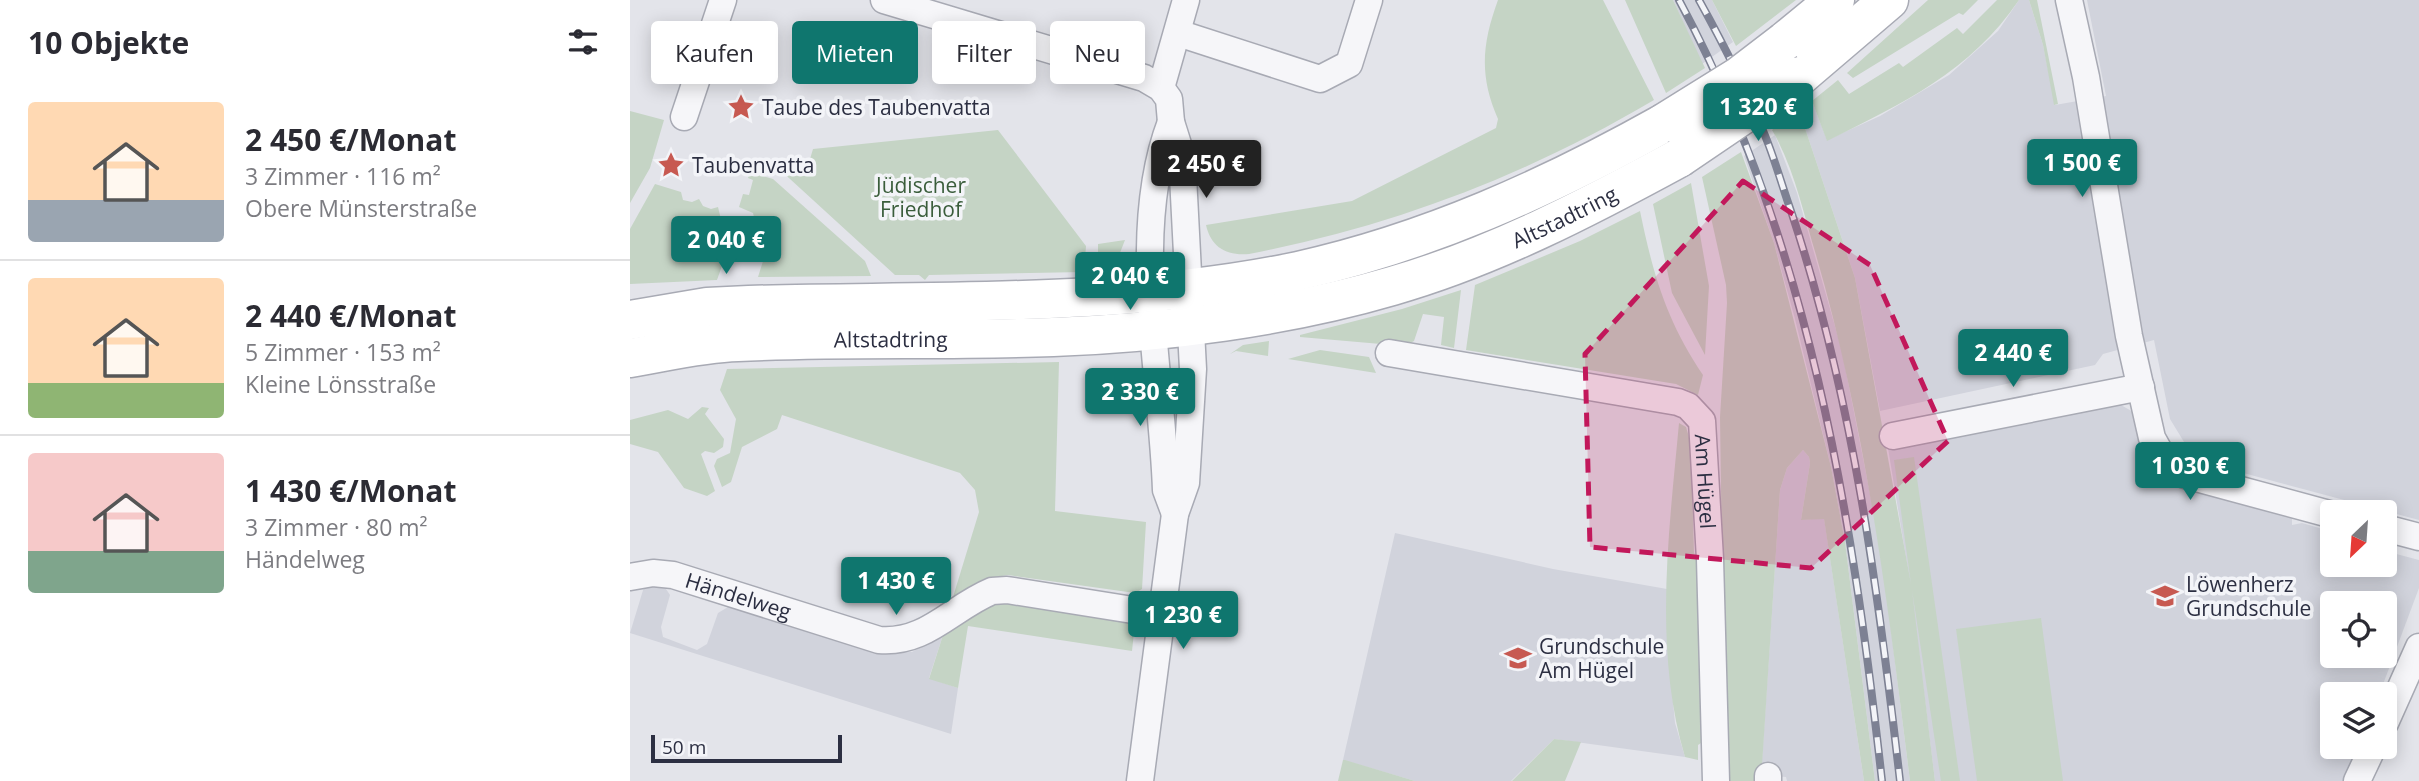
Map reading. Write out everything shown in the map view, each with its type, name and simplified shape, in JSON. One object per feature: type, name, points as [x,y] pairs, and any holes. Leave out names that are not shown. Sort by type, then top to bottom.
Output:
[{"type":"main road","name":"Altstadtring","points":[[1672,140],[1738,77],[1835,0]]},
{"type":"main road","name":"Altstadtring","points":[[630,320],[707,307],[749,304],[1091,296],[1172,308],[1274,313],[1392,286],[1545,228],[1672,140],[1800,76],[1889,0]]},
{"type":"main road","name":"Altstadtring","points":[[630,358],[694,346],[736,342],[1054,337],[1172,308]]},
{"type":"street","points":[[684,117],[723,0]]},
{"type":"street","points":[[884,0],[916,5],[1144,78],[1161,88],[1169,99],[1171,122],[1182,157],[1172,308],[1166,490],[1175,514]]},
{"type":"street","points":[[1161,88],[1186,0]]},
{"type":"street","points":[[1178,33],[1320,79],[1349,64],[1369,0]]},
{"type":"street","points":[[2069,0],[2152,438],[2167,466],[2206,482],[2320,512]]},
{"type":"street","points":[[1140,781],[1164,615],[1175,514],[1186,483],[1193,369],[1172,308],[1152,200],[1159,154],[1171,122]]},
{"type":"street","name":"Am Hügel","points":[[1389,354],[1678,402],[1688,407],[1702,421],[1710,559],[1716,781]]},
{"type":"street","points":[[1893,436],[2141,387]]},
{"type":"street","points":[[2398,531],[2419,537]]},
{"type":"street","name":"Händelweg","points":[[630,578],[653,573],[673,575],[879,639],[897,641],[912,638],[977,597],[992,591],[1007,590],[1164,615]]},
{"type":"street","points":[[2397,699],[2417,659]]},
{"type":"street","points":[[2357,781],[2368,759]]},
{"type":"highlighted area","points":[[1743,181],[1870,265],[1948,441],[1811,568],[1590,547],[1585,354]]},
{"type":"shaded area","points":[[1673,0],[1712,0],[1733,42],[1702,64]]},
{"type":"shaded area","points":[[2019,0],[2029,0],[2043,45],[2055,105],[2106,96],[2087,0],[2419,0],[2419,520],[2398,514],[2398,500],[2344,500],[2195,460],[2170,419],[2154,340],[2103,354],[2095,365],[1880,411],[1855,278],[1799,110],[1812,101],[1827,140],[1880,116],[1949,75],[1998,31]]},
{"type":"shaded area","points":[[1775,135],[1797,193],[1842,351],[1881,550],[1910,781],[1875,781],[1845,542],[1831,467],[1774,243],[1744,156]]},
{"type":"shaded area","name":"Löwenherz Grundschule","points":[[2112,400],[2135,413],[2150,457],[2292,514],[2292,525],[2302,523],[2320,528],[2320,578],[2398,578],[2398,554],[2419,560],[2419,588],[2397,647],[2397,591],[2320,591],[2320,668],[2389,668],[2384,682],[2320,682],[2320,759],[2352,759],[2343,781],[1935,781],[1911,588],[1888,448]]},
{"type":"shaded area","points":[[1803,450],[1810,463],[1801,520],[1824,518],[1864,781],[1787,781],[1786,777],[1761,775],[1780,490],[1787,468]]},
{"type":"shaded area","name":"Grundschule Am Hügel","points":[[1395,533],[1553,569],[1667,589],[1667,638],[1675,723],[1685,757],[1554,739],[1511,781],[1415,781],[1343,760]]},
{"type":"shaded area","points":[[664,586],[670,595],[661,627],[663,637],[697,650],[707,644],[718,613],[728,607],[877,653],[912,652],[943,635],[929,678],[958,688],[951,734],[630,633],[644,587]]},
{"type":"green space","points":[[1498,0],[1603,0],[1654,100],[1558,152],[1458,195],[1407,213],[1356,229],[1249,254],[1227,252],[1216,244],[1206,225],[1352,201],[1496,128],[1498,119],[1488,88],[1485,60],[1489,31]]},
{"type":"green space","points":[[1625,0],[1673,0],[1705,68],[1666,93]]},
{"type":"green space","points":[[1712,0],[1796,0],[1736,46]]},
{"type":"green space","points":[[1928,0],[1978,0],[1963,15],[1959,13],[1853,78],[1847,73]]},
{"type":"green space","points":[[1997,0],[2019,0],[2000,25],[1957,66],[1908,99],[1827,141],[1812,101],[1838,80],[1849,94],[1899,63],[1903,67],[1957,28],[1963,34]]},
{"type":"green space","points":[[2029,0],[2037,0],[2058,104],[2054,105],[2043,45]]},
{"type":"green space","points":[[1799,110],[1855,278],[1911,584],[1894,460],[1914,457],[1960,781],[1941,781],[1912,590],[1935,781],[1910,781],[1874,516],[1849,385],[1798,191],[1772,130]]},
{"type":"green space","points":[[630,111],[664,120],[650,168],[630,203]]},
{"type":"green space","name":"Jüdischer Friedhof","points":[[998,130],[1086,246],[1084,272],[929,275],[925,280],[919,275],[895,275],[778,168],[782,160],[807,169],[813,149]]},
{"type":"green space","points":[[1741,152],[1774,243],[1831,467],[1845,542],[1875,781],[1864,781],[1824,519],[1801,520],[1810,463],[1803,450],[1787,468],[1780,490],[1761,781],[1725,781],[1720,417],[1727,303],[1726,285],[1702,177]]},
{"type":"green space","points":[[750,172],[773,179],[865,261],[871,276],[758,277],[764,258],[753,213],[739,207],[743,194],[749,195],[753,180],[748,178]]},
{"type":"green space","points":[[1691,183],[1709,286],[1705,355],[1672,293],[1653,204]]},
{"type":"green space","points":[[655,184],[681,192],[683,200],[692,202],[699,199],[703,206],[711,209],[718,207],[728,249],[717,280],[630,284],[630,229]]},
{"type":"green space","points":[[1640,211],[1662,296],[1679,335],[1703,375],[1698,395],[1676,384],[1466,350],[1475,285],[1580,241]]},
{"type":"green space","points":[[1125,240],[1118,258],[1103,269],[1098,264],[1098,244]]},
{"type":"green space","points":[[1461,290],[1454,348],[1441,345],[1444,317],[1423,314],[1414,341],[1404,346],[1300,337],[1300,335],[1402,309]]},
{"type":"green space","points":[[1269,341],[1268,356],[1236,351],[1230,354],[1243,345]]},
{"type":"green space","points":[[1320,350],[1369,357],[1376,373],[1288,359]]},
{"type":"green space","points":[[1059,362],[1055,511],[1146,522],[1142,589],[1135,593],[1008,575],[984,579],[953,597],[979,512],[975,490],[960,473],[782,415],[777,429],[742,447],[731,482],[722,487],[714,466],[717,459],[730,453],[736,419],[720,390],[727,369]]},
{"type":"green space","points":[[702,407],[709,408],[705,414],[724,439],[723,447],[714,453],[705,451],[701,454],[715,491],[707,496],[684,488],[658,452],[630,444],[630,420],[668,410],[688,419]]},
{"type":"green space","points":[[1679,423],[1686,427],[1691,444],[1694,553],[1699,560],[1701,743],[1698,745],[1698,760],[1685,757],[1675,716],[1666,633],[1668,548]]},
{"type":"green space","points":[[999,601],[1135,623],[1132,651],[968,626],[958,688],[929,679],[943,635],[981,608]]},
{"type":"green space","points":[[2041,618],[2063,781],[1977,781],[1956,629]]},
{"type":"green space","points":[[1554,739],[1581,742],[1565,781],[1512,781]]},
{"type":"green space","points":[[1345,760],[1415,781],[1338,781]]},
{"type":"railway","points":[[1679,0],[1724,92],[1761,186],[1792,282],[1818,380],[1856,579],[1882,781]]},
{"type":"railway","points":[[1699,0],[1743,86],[1770,147],[1832,353],[1861,494],[1900,781]]},
{"type":"place","name":"Taube des Taubenvatta","points":[[741,107]]},
{"type":"place","name":"Taubenvatta","points":[[671,165]]},
{"type":"place","name":"Löwenherz Grundschule","points":[[2165,596]]},
{"type":"place","name":"Grundschule Am Hügel","points":[[1518,658]]}]
